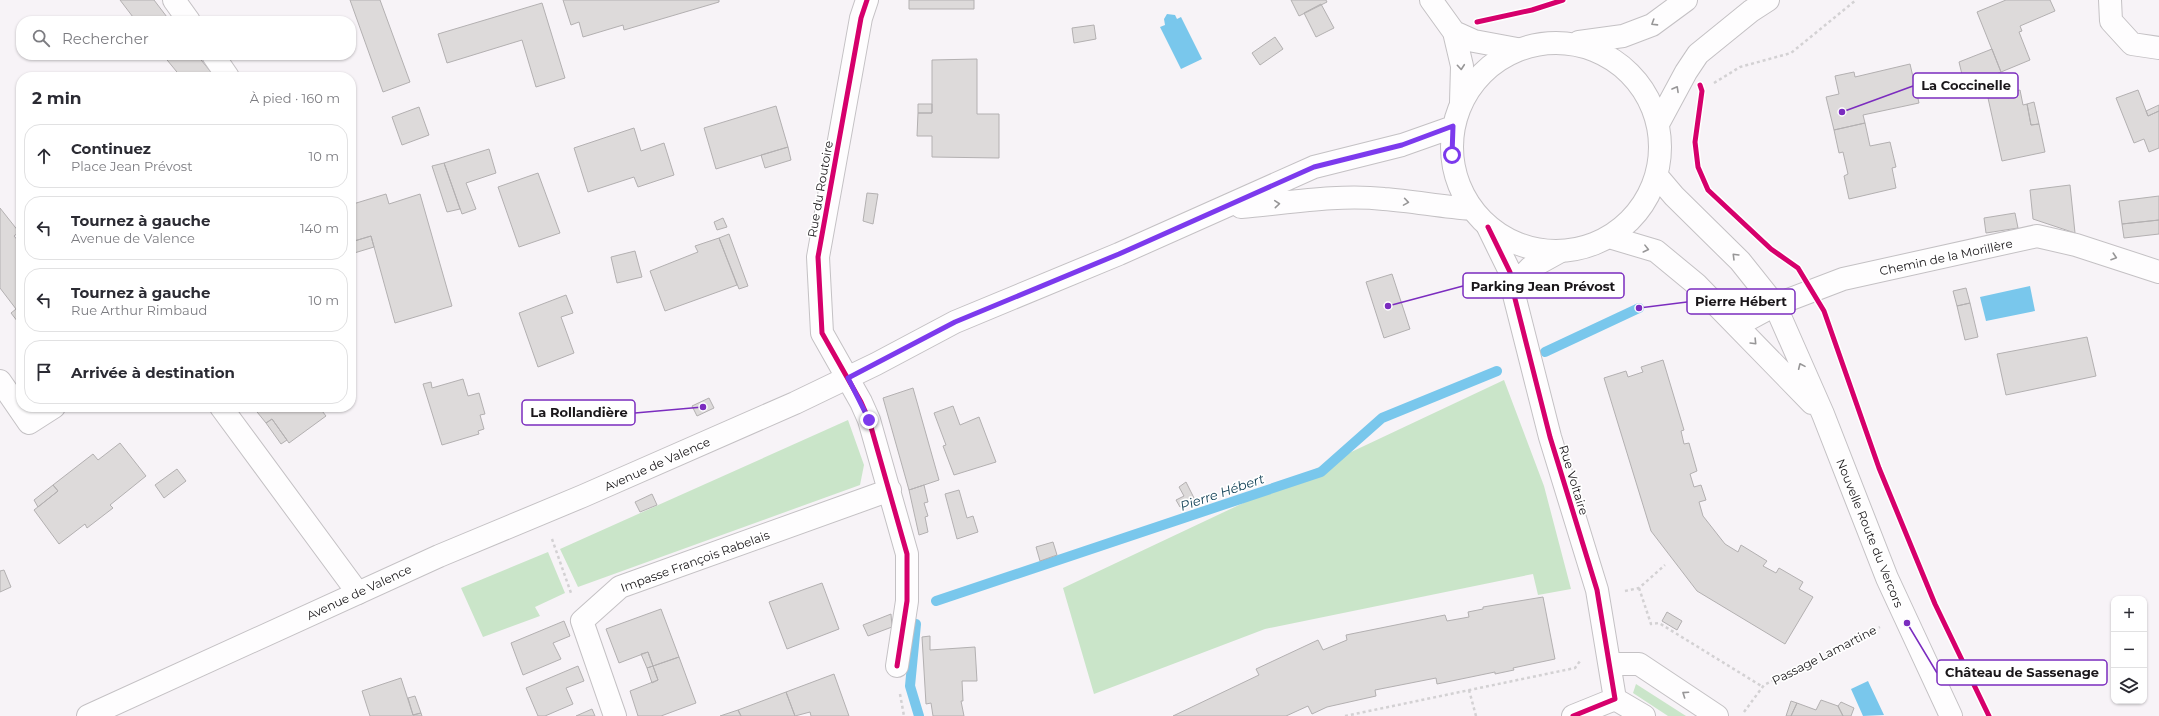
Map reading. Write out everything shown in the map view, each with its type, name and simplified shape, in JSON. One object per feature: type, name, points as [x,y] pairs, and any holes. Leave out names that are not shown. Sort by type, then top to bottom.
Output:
[{"type":"main road","points":[[174,0],[185,16]]},
{"type":"main road","points":[[1430,0],[1454,32],[1462,66],[1461,102]]},
{"type":"main road","points":[[1572,43],[1602,52],[1627,70],[1647,94],[1658,124],[1661,150],[1657,176],[1646,200],[1630,221],[1609,237],[1585,248],[1559,252],[1532,249],[1509,240],[1488,227],[1472,209],[1458,184],[1452,155],[1453,126],[1461,102],[1475,80],[1493,62],[1517,49],[1544,42],[1572,43],[1623,36],[1652,25],[1686,0]]},
{"type":"main road","points":[[1658,124],[1686,72],[1698,54],[1751,11],[1768,0]]},
{"type":"main road","points":[[2110,0],[2111,21],[2132,44],[2159,48]]},
{"type":"main road","name":"Rue du Routoire","points":[[864,9],[818,257],[822,333],[848,378],[869,420],[907,554],[907,601],[897,666]]},
{"type":"main road","points":[[1454,32],[1474,41],[1517,49]]},
{"type":"main road","points":[[216,60],[225,72]]},
{"type":"main road","name":"Avenue de Valence","points":[[88,716],[439,556],[543,513],[738,428],[848,378],[955,322],[1224,209],[1314,167],[1402,145],[1453,126]]},
{"type":"main road","name":"Nouvelle Route du Vercors","points":[[1657,176],[1674,196],[1740,262],[1775,305],[1823,414],[1887,578],[1951,716]]},
{"type":"main road","name":"Avenue de Valence","points":[[1224,209],[1329,199],[1383,198],[1439,207],[1472,209]]},
{"type":"main road","name":"Rue Voltaire","points":[[1488,227],[1510,272],[1512,287],[1550,437],[1597,590],[1615,698]]},
{"type":"main road","name":"Chemin de la Morillère","points":[[1738,325],[1775,305],[1844,279],[2038,236],[2076,245],[2159,272]]},
{"type":"main road","name":"Nouvelle Route du Vercors","points":[[1609,237],[1656,251],[1696,284],[1738,325],[1823,414]]},
{"type":"main road","points":[[1512,287],[1530,268],[1559,252]]},
{"type":"main road","points":[[0,380],[16,404]]},
{"type":"main road","points":[[22,412],[29,423],[46,412]]},
{"type":"main road","points":[[226,412],[358,593]]},
{"type":"main road","name":"Impasse François Rabelais","points":[[582,621],[620,587],[890,490]]},
{"type":"main road","points":[[582,621],[615,716]]},
{"type":"main road","points":[[1610,664],[1640,664],[1717,716]]},
{"type":"main road","points":[[1573,716],[1615,698],[1644,716]]},
{"type":"path","points":[[1708,87],[1740,68],[1791,53],[1856,0]]},
{"type":"path","points":[[543,513],[582,621]]},
{"type":"path","points":[[1597,590],[1612,593],[1639,588],[1665,565]]},
{"type":"path","points":[[1639,588],[1651,624],[1659,623],[1763,687]]},
{"type":"path","points":[[1345,716],[1575,668],[1582,659]]},
{"type":"path","points":[[1469,690],[1476,716]]},
{"type":"green space","points":[[1504,380],[1544,486],[1571,589],[1538,595],[1533,574],[1265,629],[1094,694],[1063,588]]},
{"type":"green space","points":[[848,420],[864,465],[860,485],[578,587],[560,549]]},
{"type":"green space","points":[[548,552],[565,593],[535,607],[540,616],[483,637],[461,588]]},
{"type":"green space","points":[[1636,684],[1686,716],[1668,716],[1633,693]]},
{"type":"water","points":[[1167,14],[1175,15],[1177,19],[1181,17],[1202,59],[1181,69],[1160,27],[1165,25],[1164,19]]},
{"type":"water","points":[[2030,286],[2035,311],[1986,321],[1980,297]]},
{"type":"water","points":[[1868,681],[1884,715],[1863,716],[1851,689]]},
{"type":"building","points":[[120,0],[154,0],[166,16],[132,16]]},
{"type":"building","points":[[350,0],[380,0],[410,82],[383,92]]},
{"type":"building","points":[[563,0],[719,0],[719,2],[624,30],[623,25],[583,37],[579,22],[571,25]]},
{"type":"building","points":[[909,0],[974,0],[974,9],[909,9]]},
{"type":"building","points":[[1291,0],[1326,0],[1327,2],[1299,16]]},
{"type":"building","points":[[2006,0],[2050,0],[2055,11],[2020,26],[2022,31],[2019,32],[2030,60],[2001,72],[1977,12]]},
{"type":"building","points":[[542,3],[565,78],[536,87],[522,40],[447,63],[438,34]]},
{"type":"building","points":[[1321,4],[1334,28],[1316,37],[1304,13]]},
{"type":"building","points":[[1094,25],[1096,39],[1074,43],[1072,28]]},
{"type":"building","points":[[1275,37],[1283,49],[1260,65],[1252,53]]},
{"type":"building","points":[[1992,49],[2001,72],[1965,87],[1959,62]]},
{"type":"building","points":[[977,59],[977,114],[999,114],[999,158],[932,157],[932,136],[917,136],[918,113],[932,113],[932,60]]},
{"type":"building","points":[[167,60],[201,60],[211,72],[177,72]]},
{"type":"building","points":[[1910,64],[1919,103],[1863,115],[1865,123],[1834,130],[1826,97],[1839,94],[1835,76],[1854,72],[1855,77]]},
{"type":"building","points":[[2020,90],[2023,105],[2027,104],[2031,125],[2039,124],[2045,152],[2002,161],[1988,98]]},
{"type":"building","points":[[2138,90],[2148,116],[2159,111],[2159,148],[2149,152],[2144,139],[2134,143],[2116,98]]},
{"type":"building","points":[[2034,102],[2039,124],[2031,125],[2027,104]]},
{"type":"building","points":[[918,104],[932,104],[932,113],[918,113]]},
{"type":"building","points":[[2159,105],[2159,111],[2148,116],[2146,111]]},
{"type":"building","points":[[776,106],[788,147],[716,169],[704,128]]},
{"type":"building","points":[[419,107],[429,135],[402,145],[392,117]]},
{"type":"building","points":[[1865,123],[1870,146],[1890,142],[1896,167],[1892,168],[1896,188],[1849,199],[1844,176],[1848,174],[1843,152],[1839,153],[1834,130]]},
{"type":"building","points":[[634,128],[641,151],[664,143],[674,175],[638,187],[634,177],[588,192],[574,148]]},
{"type":"building","points":[[788,147],[791,160],[765,168],[761,155]]},
{"type":"building","points":[[489,149],[496,173],[466,183],[476,209],[462,214],[444,163]]},
{"type":"building","points":[[444,163],[460,209],[447,212],[432,166]]},
{"type":"building","points":[[538,173],[560,233],[519,247],[498,187]]},
{"type":"building","points":[[2070,185],[2075,233],[2033,219],[2030,190]]},
{"type":"building","points":[[867,193],[878,194],[873,224],[863,221]]},
{"type":"building","points":[[386,194],[389,204],[420,194],[452,306],[395,323],[371,236],[356,240],[356,203]]},
{"type":"building","points":[[2159,196],[2159,220],[2122,224],[2119,201]]},
{"type":"building","points":[[0,208],[16,228],[16,234],[14,236],[16,238],[16,309],[0,288]]},
{"type":"building","points":[[2015,213],[2018,228],[1986,233],[1984,218]]},
{"type":"building","points":[[723,218],[727,227],[717,230],[714,222]]},
{"type":"building","points":[[2159,220],[2159,234],[2124,238],[2122,224]]},
{"type":"building","points":[[729,234],[748,286],[739,289],[719,238]]},
{"type":"building","points":[[371,236],[374,247],[356,252],[356,240]]},
{"type":"building","points":[[719,238],[737,285],[665,311],[650,271],[698,252],[695,246]]},
{"type":"building","points":[[635,251],[642,277],[617,283],[611,257]]},
{"type":"building","points":[[1392,274],[1410,329],[1384,338],[1366,282]]},
{"type":"building","points":[[1966,288],[1970,303],[1957,306],[1953,291]]},
{"type":"building","points":[[566,295],[573,313],[561,317],[574,353],[538,367],[519,313]]},
{"type":"building","points":[[1970,303],[1978,337],[1965,340],[1957,306]]},
{"type":"building","points":[[16,309],[16,320],[11,313]]},
{"type":"building","points":[[2087,337],[2096,376],[2006,395],[1997,354]]},
{"type":"building","points":[[1663,360],[1684,430],[1681,431],[1684,444],[1689,443],[1697,471],[1690,474],[1694,487],[1701,485],[1706,500],[1699,502],[1703,516],[1725,544],[1738,552],[1741,545],[1767,561],[1763,566],[1776,573],[1779,568],[1803,582],[1799,589],[1813,597],[1785,644],[1697,591],[1651,531],[1604,378],[1626,371],[1628,377],[1643,372],[1641,367]]},
{"type":"building","points":[[463,379],[468,396],[479,393],[485,414],[480,415],[484,429],[478,431],[479,434],[442,445],[423,384],[431,382],[432,388]]},
{"type":"building","points":[[913,388],[939,480],[909,490],[883,398]]},
{"type":"building","points":[[709,398],[714,408],[697,416],[692,406]]},
{"type":"building","points":[[953,406],[960,425],[979,417],[996,462],[954,475],[943,446],[946,445],[934,413]]},
{"type":"building","points":[[257,412],[323,412],[326,416],[289,443],[272,419],[266,423]]},
{"type":"building","points":[[272,419],[287,440],[281,444],[266,423]]},
{"type":"building","points":[[120,443],[146,476],[110,505],[113,508],[87,528],[85,524],[59,544],[34,510],[58,491],[53,485],[93,454],[98,460]]},
{"type":"building","points":[[177,469],[186,481],[164,498],[155,485]]},
{"type":"building","points":[[1186,482],[1195,500],[1180,507],[1176,500],[1184,496],[1179,487]]},
{"type":"building","points":[[53,485],[58,491],[38,507],[34,500]]},
{"type":"building","points":[[924,485],[928,502],[924,503],[928,516],[925,517],[928,532],[919,535],[909,490]]},
{"type":"building","points":[[959,490],[967,518],[973,516],[978,532],[957,539],[945,494]]},
{"type":"building","points":[[652,494],[657,505],[640,512],[635,502]]},
{"type":"building","points":[[1053,542],[1057,555],[1040,561],[1036,547]]},
{"type":"building","points":[[4,570],[11,587],[0,592],[0,571]]},
{"type":"building","points":[[822,583],[839,629],[787,649],[769,602]]},
{"type":"building","points":[[1543,597],[1555,659],[1513,668],[1514,670],[1495,674],[1495,672],[1437,684],[1436,678],[1375,690],[1376,696],[1327,707],[1312,714],[1308,706],[1286,716],[1173,716],[1259,675],[1256,669],[1318,640],[1323,650],[1347,640],[1346,635],[1445,615],[1447,621],[1469,617],[1468,612],[1483,609],[1483,607]]},
{"type":"building","points":[[661,609],[679,657],[653,666],[648,652],[619,663],[606,629]]},
{"type":"building","points":[[1667,612],[1682,621],[1677,630],[1662,621]]},
{"type":"building","points":[[891,614],[892,627],[868,636],[863,625]]},
{"type":"building","points":[[564,621],[570,636],[553,643],[561,659],[523,675],[511,643]]},
{"type":"building","points":[[930,636],[930,650],[975,647],[977,681],[962,681],[963,701],[961,701],[964,716],[933,716],[931,703],[926,704],[922,637]]},
{"type":"building","points":[[648,652],[653,666],[647,668],[641,654]]},
{"type":"building","points":[[679,657],[696,703],[661,716],[638,716],[630,691],[658,680],[653,666]]},
{"type":"building","points":[[578,666],[584,681],[566,688],[573,704],[545,716],[538,716],[526,688]]},
{"type":"building","points":[[653,666],[658,680],[652,683],[647,668]]},
{"type":"building","points":[[834,674],[849,716],[811,716],[810,712],[795,716],[786,692]]},
{"type":"building","points":[[401,678],[413,715],[421,713],[422,716],[370,716],[362,691]]},
{"type":"building","points":[[786,692],[795,716],[741,716],[738,710]]},
{"type":"building","points":[[415,696],[421,713],[413,715],[408,698]]},
{"type":"building","points":[[1821,700],[1838,706],[1843,716],[1791,716],[1797,703],[1816,710]]},
{"type":"building","points":[[1791,701],[1797,703],[1791,716],[1786,716]]},
{"type":"building","points":[[1841,702],[1854,708],[1851,716],[1843,716],[1838,706]]},
{"type":"building","points":[[592,709],[595,716],[576,716]]},
{"type":"building","points":[[738,710],[741,716],[720,716]]},
{"type":"waterway","name":"Pierre Hébert","points":[[1545,352],[1639,308]]},
{"type":"waterway","name":"Pierre Hébert","points":[[936,601],[1321,472],[1382,418],[1497,371]]},
{"type":"waterway","name":"Pierre Hébert","points":[[916,624],[910,686],[919,716]]},
{"type":"cycle path","points":[[867,0],[861,18],[818,257],[822,333],[861,402],[869,420],[907,554],[907,601],[897,666]]},
{"type":"cycle path","points":[[1477,22],[1532,10],[1563,0]]},
{"type":"cycle path","points":[[1700,85],[1702,91],[1695,142],[1698,167],[1708,190],[1771,249],[1798,268],[1824,311],[1879,468],[1935,604],[1989,716]]},
{"type":"cycle path","points":[[1488,227],[1510,272],[1512,287],[1550,437],[1597,590],[1615,699],[1573,716]]},
{"type":"place","name":"La Coccinelle","points":[[1842,112]]},
{"type":"place","name":"Parking Jean Prévost","points":[[1388,306]]},
{"type":"place","name":"Pierre Hébert","points":[[1639,308]]},
{"type":"place","name":"La Rollandière","points":[[703,407]]},
{"type":"place","name":"Château de Sassenage","points":[[1907,623]]},
{"type":"route","points":[[869,420],[848,378],[955,322],[1224,209],[1314,167],[1402,145],[1453,126],[1452,155]]}]
